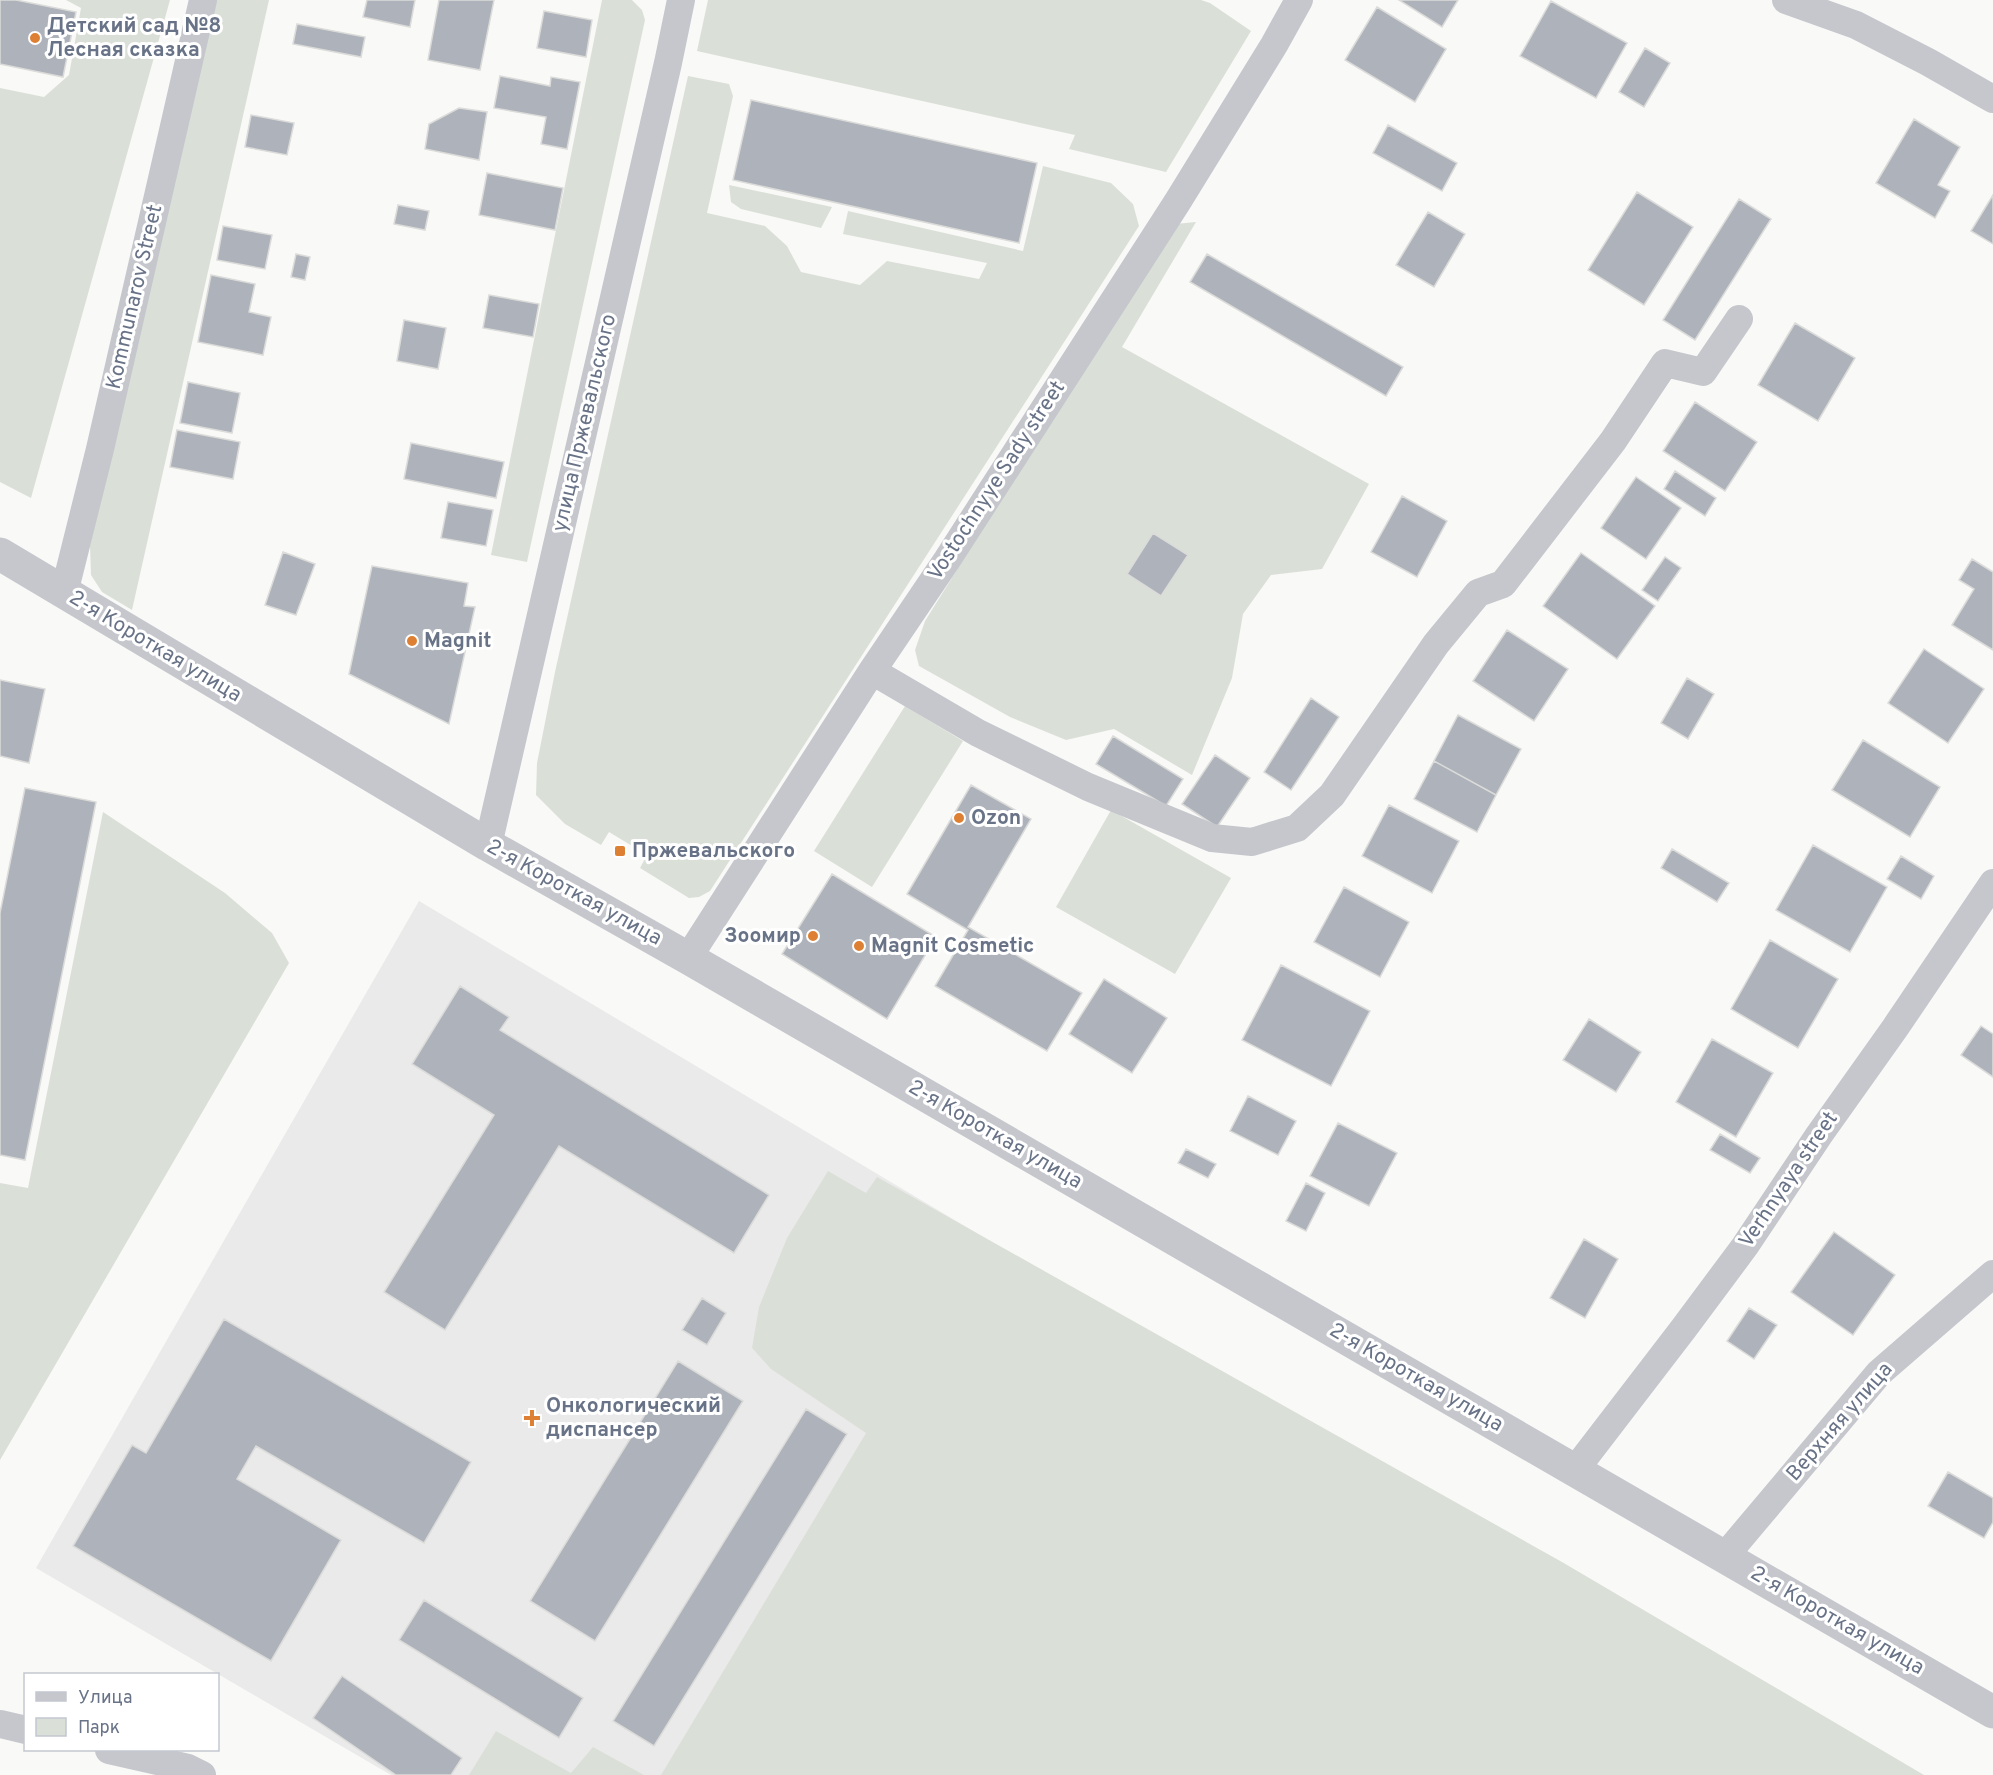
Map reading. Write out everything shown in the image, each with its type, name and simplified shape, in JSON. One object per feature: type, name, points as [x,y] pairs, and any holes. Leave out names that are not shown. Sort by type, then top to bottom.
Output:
[{"type":"street","name":"Kommunarov Street","points":[[64,593],[100,449],[202,0]]},
{"type":"street","name":"улица Пржевальского","points":[[488,845],[681,0]]},
{"type":"street","name":"Vostochnyye Sady street","points":[[688,958],[1178,201],[1299,0]]},
{"type":"street","points":[[1786,0],[1856,25],[1993,99]]},
{"type":"street","points":[[872,671],[978,733],[1088,787],[1212,838],[1252,842],[1297,828],[1332,795],[1436,644],[1478,593],[1503,584],[1613,441],[1665,363],[1702,372],[1739,319]]},
{"type":"street","name":"2-я Короткая улица","points":[[0,554],[488,845],[688,958],[1993,1712]]},
{"type":"street","name":"Verhnyaya street","points":[[1575,1470],[1738,1255],[1819,1135],[1902,1019],[1993,883]]},
{"type":"street","name":"Верхняя улица","points":[[1725,1556],[1879,1373],[1993,1274]]},
{"type":"street","points":[[0,1724],[24,1730]]},
{"type":"street","points":[[117,1751],[188,1768],[202,1775]]},
{"type":"shaded area","name":"Онкологический диспансер","points":[[419,901],[1037,1269],[717,1775],[391,1775],[36,1568]]},
{"type":"green space","points":[[66,0],[170,0],[31,498],[0,482],[0,88],[44,97],[69,75],[81,8]]},
{"type":"green space","points":[[216,0],[269,0],[132,610],[102,592],[91,575],[90,546]]},
{"type":"green space","points":[[602,0],[632,0],[642,10],[645,20],[527,562],[491,555]]},
{"type":"green space","points":[[708,0],[1201,0],[1210,3],[1251,31],[1166,172],[1069,149],[1075,135],[697,51]]},
{"type":"green space","points":[[688,76],[729,84],[733,96],[707,213],[765,226],[787,246],[801,272],[860,285],[887,261],[979,279],[987,263],[843,234],[848,211],[1023,251],[1043,166],[1111,183],[1133,204],[1139,226],[710,891],[699,897],[689,898],[640,868],[647,855],[609,832],[601,845],[565,824],[536,795],[537,763],[555,672]]},
{"type":"green space","points":[[729,185],[832,207],[821,228],[741,209],[731,202]]},
{"type":"green space","points":[[1196,222],[1122,347],[1369,484],[1322,569],[1271,575],[1243,614],[1232,678],[1192,775],[1114,729],[1066,740],[1010,717],[919,666],[915,650],[925,621],[1169,230],[1175,224]]},
{"type":"green space","points":[[905,706],[963,741],[872,887],[814,851]]},
{"type":"green space","points":[[1111,810],[1231,878],[1175,974],[1056,907]]},
{"type":"green space","points":[[103,812],[225,893],[272,933],[289,963],[0,1460],[0,1183],[28,1188]]},
{"type":"green space","points":[[828,1171],[866,1193],[877,1177],[1562,1562],[1924,1775],[661,1775],[866,1433],[771,1369],[752,1348],[759,1307],[787,1238]]},
{"type":"green space","points":[[496,1731],[571,1773],[593,1747],[644,1775],[469,1775]]},
{"type":"building","name":"Детский сад №8 Лесная сказка","points":[[0,0],[16,0],[76,12],[63,77],[0,64]]},
{"type":"building","points":[[367,0],[415,0],[410,27],[363,17]]},
{"type":"building","points":[[439,0],[494,0],[480,70],[428,60]]},
{"type":"building","points":[[1399,0],[1458,0],[1442,27]]},
{"type":"building","points":[[1551,1],[1627,43],[1596,98],[1520,56]]},
{"type":"building","points":[[1377,7],[1446,49],[1415,102],[1345,60]]},
{"type":"building","points":[[544,11],[592,20],[586,57],[537,48]]},
{"type":"building","points":[[297,24],[365,37],[361,57],[293,44]]},
{"type":"building","points":[[1645,48],[1670,63],[1644,107],[1619,92]]},
{"type":"building","points":[[500,76],[550,86],[551,77],[580,82],[567,149],[541,144],[546,117],[494,108]]},
{"type":"building","points":[[751,100],[1037,163],[1019,243],[733,180]]},
{"type":"building","points":[[459,108],[487,112],[479,160],[425,149],[429,124]]},
{"type":"building","points":[[251,115],[294,123],[287,155],[245,147]]},
{"type":"building","points":[[1914,119],[1960,147],[1938,185],[1950,191],[1935,218],[1876,183]]},
{"type":"building","points":[[1388,125],[1457,163],[1442,191],[1373,153]]},
{"type":"building","points":[[487,173],[563,188],[555,230],[479,215]]},
{"type":"building","points":[[1637,192],[1693,227],[1644,305],[1588,270]]},
{"type":"building","points":[[1993,195],[1993,244],[1971,231]]},
{"type":"building","points":[[1739,199],[1771,219],[1695,340],[1663,320]]},
{"type":"building","points":[[398,205],[429,211],[425,230],[394,224]]},
{"type":"building","points":[[1428,212],[1465,234],[1434,287],[1396,265]]},
{"type":"building","points":[[223,226],[272,235],[265,269],[217,260]]},
{"type":"building","points":[[296,254],[310,257],[305,280],[291,277]]},
{"type":"building","points":[[1207,254],[1403,367],[1386,396],[1190,282]]},
{"type":"building","points":[[211,275],[255,284],[249,312],[271,317],[263,355],[198,342]]},
{"type":"building","points":[[489,295],[539,304],[533,337],[483,328]]},
{"type":"building","points":[[404,320],[446,328],[438,369],[397,361]]},
{"type":"building","points":[[1795,323],[1855,358],[1818,421],[1758,385]]},
{"type":"building","points":[[188,382],[240,393],[232,433],[180,423]]},
{"type":"building","points":[[1695,402],[1757,442],[1725,491],[1663,451]]},
{"type":"building","points":[[177,430],[240,442],[233,479],[170,467]]},
{"type":"building","points":[[411,443],[504,462],[496,498],[404,479]]},
{"type":"building","points":[[1675,471],[1716,498],[1705,516],[1664,489]]},
{"type":"building","points":[[1636,477],[1681,508],[1646,559],[1601,528]]},
{"type":"building","points":[[1402,496],[1447,521],[1417,577],[1371,552]]},
{"type":"building","points":[[448,502],[493,510],[486,546],[441,538]]},
{"type":"building","points":[[1153,533],[1188,555],[1161,596],[1127,574]]},
{"type":"building","points":[[283,552],[315,564],[296,615],[265,605]]},
{"type":"building","points":[[1581,553],[1655,606],[1617,659],[1543,606]]},
{"type":"building","points":[[1665,557],[1681,568],[1658,601],[1642,590]]},
{"type":"building","points":[[1972,559],[1993,572],[1993,650],[1952,625],[1974,589],[1959,580]]},
{"type":"building","name":"Magnit","points":[[372,566],[468,583],[464,606],[475,607],[449,724],[349,674]]},
{"type":"building","points":[[1507,630],[1568,669],[1534,721],[1473,681]]},
{"type":"building","points":[[1924,649],[1984,689],[1948,743],[1888,703]]},
{"type":"building","points":[[1687,678],[1714,694],[1688,739],[1661,723]]},
{"type":"building","points":[[0,680],[45,689],[29,763],[0,756]]},
{"type":"building","points":[[1311,698],[1339,717],[1291,790],[1264,772]]},
{"type":"building","points":[[1458,715],[1521,749],[1496,795],[1434,761]]},
{"type":"building","points":[[1113,736],[1183,779],[1166,806],[1096,764]]},
{"type":"building","points":[[1863,740],[1940,787],[1910,837],[1832,790]]},
{"type":"building","points":[[1215,755],[1250,778],[1217,827],[1182,804]]},
{"type":"building","points":[[1434,761],[1496,795],[1477,832],[1414,799]]},
{"type":"building","points":[[971,785],[1031,819],[968,927],[1082,993],[1047,1051],[935,986],[968,930],[907,894]]},
{"type":"building","points":[[25,788],[96,802],[25,1160],[0,1155],[0,913]]},
{"type":"building","points":[[1389,805],[1459,841],[1432,893],[1362,856]]},
{"type":"building","points":[[1813,845],[1887,887],[1850,952],[1776,910]]},
{"type":"building","points":[[1672,849],[1729,883],[1717,902],[1661,868]]},
{"type":"building","points":[[1901,856],[1934,876],[1921,899],[1887,879]]},
{"type":"building","name":"Magnit Cosmetic","points":[[832,874],[936,937],[887,1019],[782,954]]},
{"type":"building","points":[[1344,887],[1409,922],[1380,977],[1314,942]]},
{"type":"building","points":[[1770,940],[1838,979],[1798,1048],[1731,1009]]},
{"type":"building","points":[[1281,965],[1370,1011],[1331,1086],[1242,1040]]},
{"type":"building","points":[[1104,979],[1167,1018],[1132,1073],[1069,1034]]},
{"type":"building","points":[[460,986],[509,1017],[500,1030],[769,1195],[734,1253],[559,1146],[445,1330],[384,1292],[494,1115],[412,1064]]},
{"type":"building","points":[[1589,1019],[1641,1052],[1616,1092],[1563,1060]]},
{"type":"building","points":[[1981,1026],[1993,1034],[1993,1077],[1961,1055]]},
{"type":"building","points":[[1712,1039],[1773,1073],[1736,1137],[1676,1102]]},
{"type":"building","points":[[1248,1096],[1296,1121],[1278,1155],[1230,1131]]},
{"type":"building","points":[[1338,1123],[1397,1153],[1369,1206],[1310,1176]]},
{"type":"building","points":[[1720,1134],[1760,1158],[1750,1173],[1710,1150]]},
{"type":"building","points":[[1186,1149],[1216,1164],[1208,1178],[1178,1163]]},
{"type":"building","points":[[1306,1183],[1325,1193],[1306,1231],[1286,1221]]},
{"type":"building","points":[[1834,1232],[1895,1275],[1853,1335],[1791,1292]]},
{"type":"building","points":[[1584,1239],[1618,1259],[1585,1318],[1550,1298]]},
{"type":"building","points":[[702,1298],[726,1313],[707,1345],[682,1330]]},
{"type":"building","points":[[1749,1308],[1777,1325],[1754,1359],[1727,1341]]},
{"type":"building","points":[[224,1319],[471,1462],[424,1543],[256,1446],[237,1479],[341,1540],[271,1661],[73,1546],[132,1445],[146,1453]]},
{"type":"building","points":[[678,1361],[743,1401],[595,1641],[530,1601]]},
{"type":"building","points":[[806,1409],[847,1434],[654,1746],[613,1721]]},
{"type":"building","points":[[1948,1472],[1993,1498],[1993,1522],[1984,1538],[1928,1506]]},
{"type":"building","points":[[424,1600],[583,1698],[559,1738],[399,1640]]},
{"type":"building","points":[[342,1676],[462,1758],[451,1775],[396,1775],[313,1718]]},
{"type":"place","name":"Детский сад №8 Лесная сказка","points":[[35,38]]},
{"type":"place","name":"Magnit","points":[[412,641]]},
{"type":"place","name":"Ozon","points":[[959,818]]},
{"type":"place","name":"Пржевальского","points":[[620,851]]},
{"type":"place","name":"Зоомир","points":[[813,936]]},
{"type":"place","name":"Magnit Cosmetic","points":[[859,946]]},
{"type":"place","name":"Онкологический диспансер","points":[[532,1418]]}]
